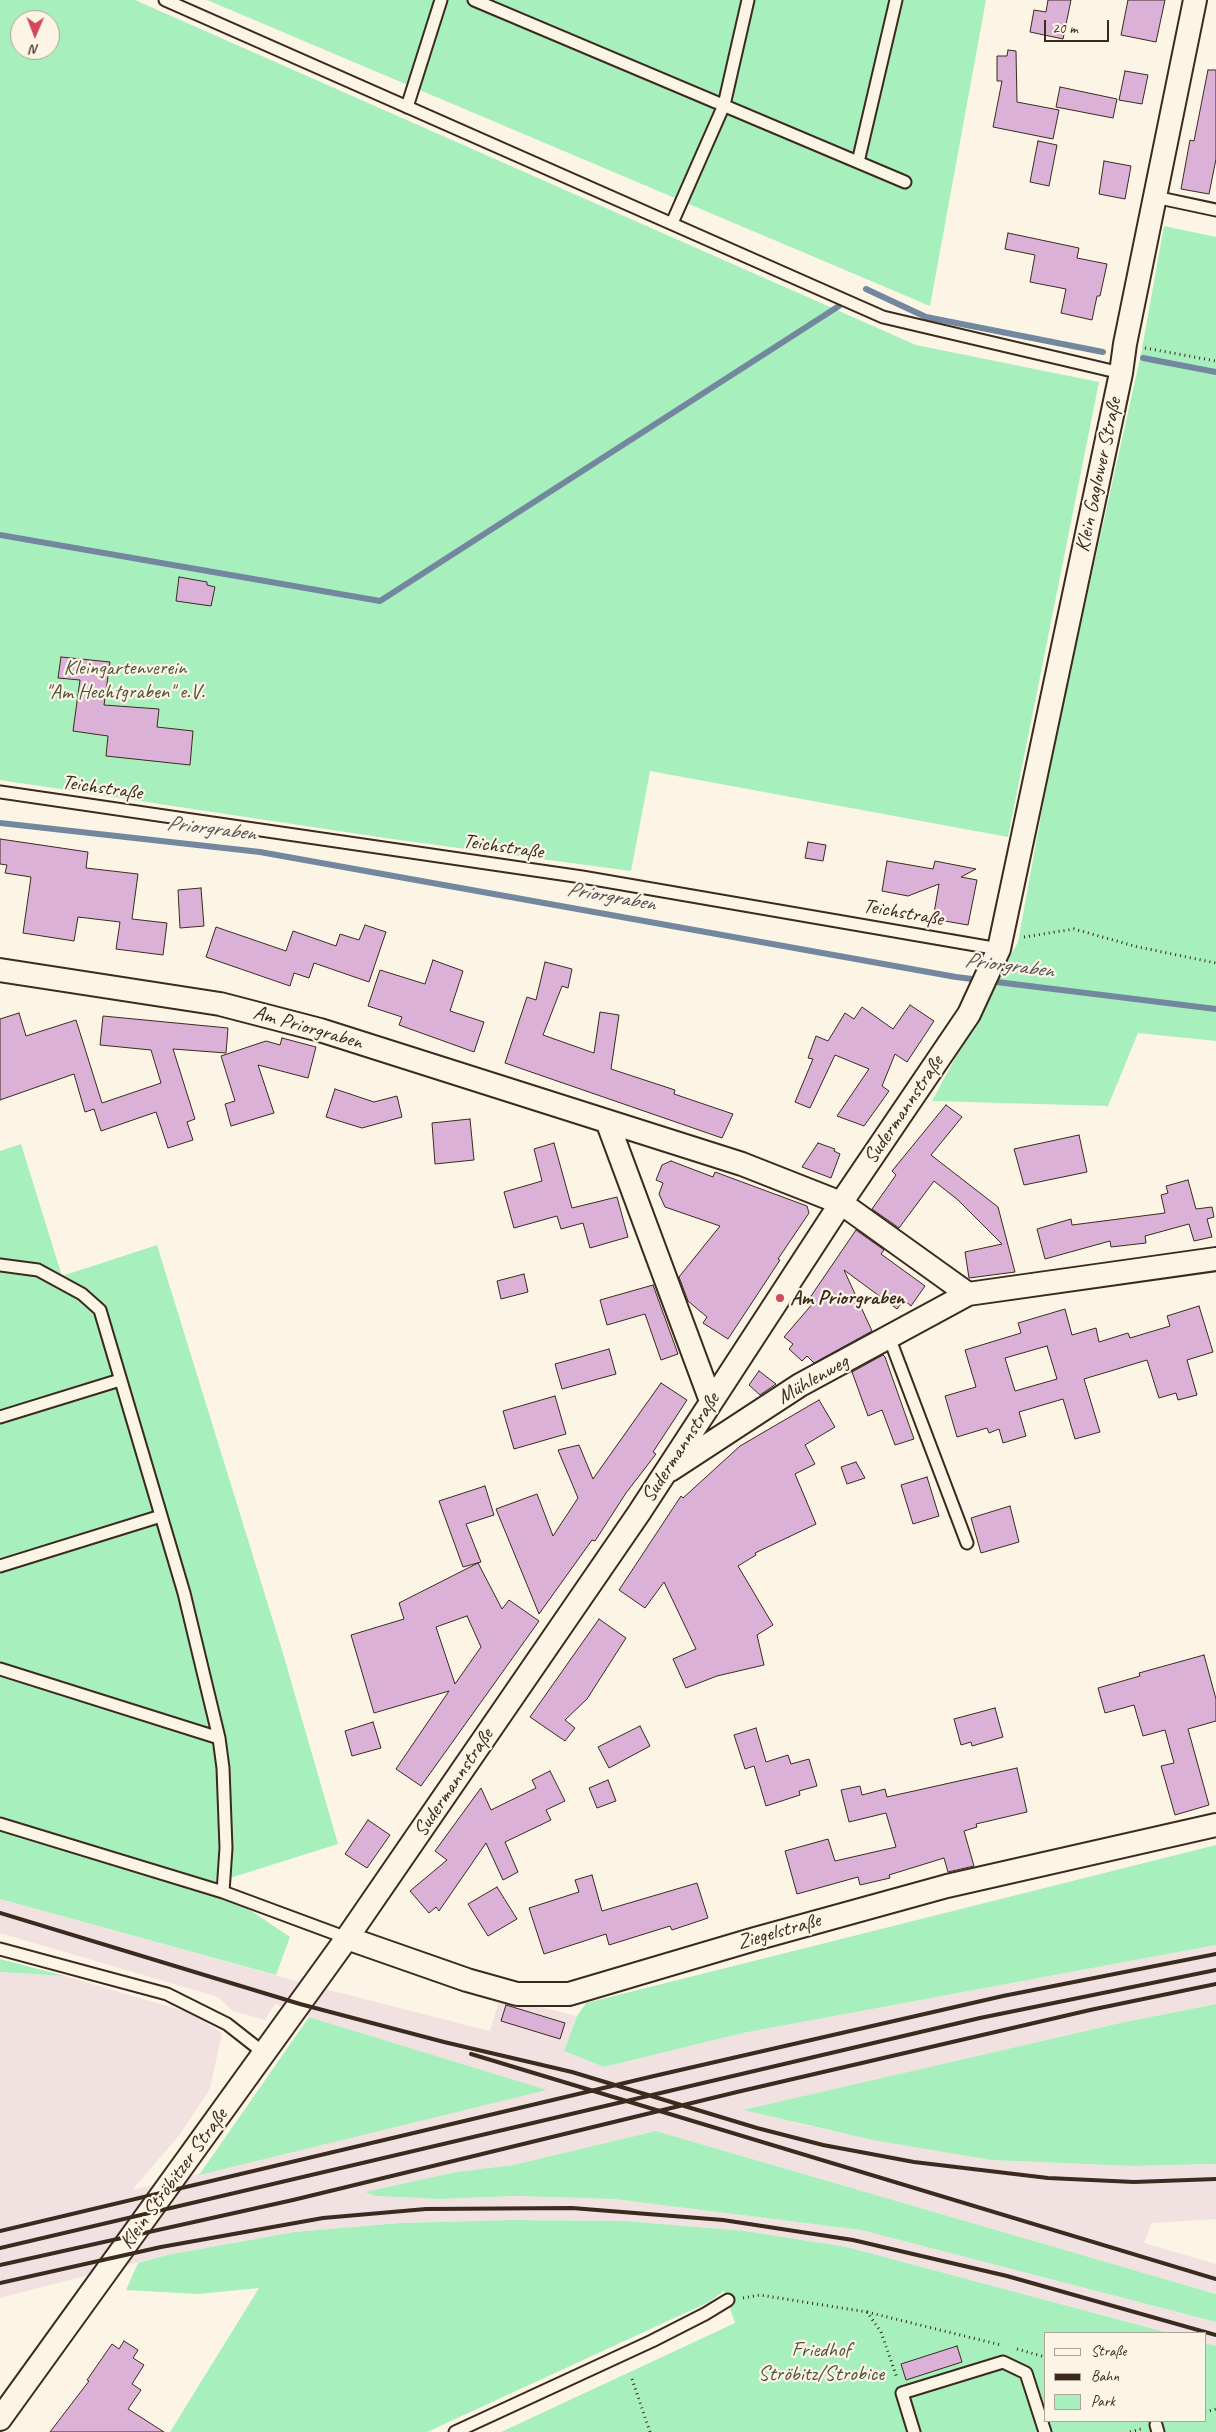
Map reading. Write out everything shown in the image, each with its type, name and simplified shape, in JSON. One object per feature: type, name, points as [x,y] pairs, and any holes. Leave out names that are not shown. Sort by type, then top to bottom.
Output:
[{"type":"street","name":"Klein Gaglower Straße","points":[[999,945],[1121,373],[1125,344],[1196,0]]},
{"type":"street","name":"Sudermannstraße","points":[[348,1938],[639,1513],[662,1475],[841,1204],[969,1014],[999,945]]},
{"type":"street","name":"Am Priorgraben","points":[[0,970],[220,1004],[320,1030],[742,1164],[841,1204]]},
{"type":"street","points":[[607,1121],[711,1401]]},
{"type":"street","points":[[841,1204],[968,1294]]},
{"type":"street","name":"Mühlenweg","points":[[662,1475],[800,1386],[968,1294],[1216,1259]]},
{"type":"street","name":"Ziegelstraße","points":[[348,1938],[467,1980],[517,1994],[569,1994],[755,1939],[947,1886],[1216,1825]]},
{"type":"street","name":"Klein Ströbitzer Straße","points":[[0,2420],[348,1938]]},
{"type":"lane","points":[[165,0],[883,317],[1121,373]]},
{"type":"lane","points":[[407,107],[441,0]]},
{"type":"lane","points":[[474,0],[905,182]]},
{"type":"lane","points":[[672,223],[724,105],[748,0]]},
{"type":"lane","points":[[858,162],[896,0]]},
{"type":"lane","points":[[1155,197],[1216,210]]},
{"type":"lane","name":"Teichstraße","points":[[0,792],[582,877],[999,945]]},
{"type":"lane","points":[[0,1266],[38,1270],[82,1294],[100,1310],[184,1593],[219,1738],[223,1768],[226,1848],[223,1892]]},
{"type":"lane","points":[[889,1337],[967,1543]]},
{"type":"lane","points":[[0,1417],[120,1380]]},
{"type":"lane","points":[[0,1566],[161,1516]]},
{"type":"lane","points":[[0,1669],[219,1738]]},
{"type":"lane","points":[[0,1824],[223,1892],[348,1938]]},
{"type":"lane","points":[[0,1949],[167,1994],[227,2024],[264,2053]]},
{"type":"lane","points":[[455,2432],[652,2341],[728,2300]]},
{"type":"lane","points":[[914,2432],[902,2393],[1003,2362],[1026,2373],[1045,2432]]},
{"type":"path","points":[[1125,344],[1216,361]]},
{"type":"path","points":[[999,945],[1074,929],[1138,947],[1216,963]]},
{"type":"path","points":[[728,2300],[760,2295],[867,2312],[1007,2346]]},
{"type":"path","points":[[867,2312],[881,2332],[902,2393]]},
{"type":"path","points":[[1016,2348],[1044,2357]]},
{"type":"path","points":[[632,2379],[650,2432]]},
{"type":"shaded area","points":[[0,1899],[325,1989],[490,2031],[500,1997],[577,2016],[564,2051],[604,2067],[743,2033],[1216,1945],[1216,2004],[1120,2023],[744,2110],[827,2130],[991,2160],[1131,2166],[1216,2164],[1216,2219],[1152,2223],[1144,2243],[1216,2264],[1216,2294],[656,2131],[513,2165],[456,2172],[367,2192],[376,2196],[439,2199],[515,2196],[614,2199],[861,2230],[1216,2322],[1216,2346],[1206,2343],[1206,2332],[1165,2332],[847,2247],[745,2231],[625,2221],[511,2220],[400,2223],[294,2232],[167,2255],[0,2298],[0,1972],[65,1976],[191,2013],[222,2033],[210,2089],[178,2137],[132,2190],[546,2090],[309,2017],[275,2004],[265,2020],[233,2011],[218,1997],[0,1933]]},
{"type":"green space","name":"Kleingartenverein \"Am Hechtgraben\" e.V.","points":[[0,0],[135,0],[916,345],[1099,382],[1008,837],[650,771],[631,871],[392,839],[0,780]]},
{"type":"green space","points":[[207,0],[986,0],[930,306]]},
{"type":"green space","points":[[1164,226],[1216,237],[1216,1041],[1138,1033],[1108,1106],[932,1101],[1018,942],[1054,744],[1141,354]]},
{"type":"green space","points":[[21,1144],[62,1276],[157,1245],[282,1650],[338,1844],[211,1884],[290,1937],[276,1975],[0,1899],[0,1151]]},
{"type":"green space","points":[[1216,1845],[1216,1945],[743,2033],[604,2067],[564,2051],[577,2016],[586,2003]]},
{"type":"green space","points":[[0,1959],[65,1976],[0,1972]]},
{"type":"green space","points":[[1216,2004],[1216,2164],[1131,2166],[991,2160],[873,2140],[743,2110],[1120,2023]]},
{"type":"green space","points":[[309,2017],[547,2090],[199,2175]]},
{"type":"green space","points":[[656,2131],[1216,2294],[1216,2322],[861,2230],[614,2199],[515,2196],[439,2199],[376,2196],[365,2192],[456,2172],[513,2165]]},
{"type":"green space","name":"Friedhof Ströbitz/Strobice","points":[[511,2220],[626,2221],[745,2231],[847,2247],[1165,2332],[1044,2332],[1044,2422],[1206,2422],[1206,2343],[1216,2346],[1216,2432],[501,2432],[735,2323],[724,2291],[709,2302],[427,2432],[170,2432],[259,2288],[198,2294],[126,2290],[138,2263],[167,2255],[294,2232],[400,2223]]},
{"type":"building","points":[[1048,0],[1071,0],[1063,39],[1030,32],[1034,10],[1046,12]]},
{"type":"building","points":[[1128,0],[1165,0],[1156,42],[1121,35]]},
{"type":"building","points":[[1008,50],[1016,51],[1017,102],[1059,110],[1053,139],[993,127],[1002,81],[997,81],[997,56],[1007,56]]},
{"type":"building","points":[[1208,70],[1216,70],[1216,159],[1209,194],[1181,189],[1190,140],[1194,141]]},
{"type":"building","points":[[1125,71],[1148,75],[1142,104],[1119,100]]},
{"type":"building","points":[[1060,87],[1117,99],[1113,118],[1056,107]]},
{"type":"building","points":[[1038,141],[1057,145],[1049,186],[1030,182]]},
{"type":"building","points":[[1104,161],[1131,166],[1125,199],[1099,194]]},
{"type":"building","points":[[1008,233],[1079,248],[1077,258],[1107,264],[1100,296],[1097,296],[1092,320],[1061,313],[1066,289],[1030,282],[1035,255],[1005,249]]},
{"type":"building","points":[[179,577],[207,582],[207,585],[215,587],[211,606],[176,601]]},
{"type":"building","points":[[61,657],[110,662],[104,705],[159,709],[157,727],[193,731],[190,765],[106,756],[108,736],[73,731],[80,680],[58,678]]},
{"type":"building","points":[[0,839],[88,852],[86,868],[138,874],[132,919],[167,923],[163,955],[116,949],[120,922],[78,917],[74,941],[23,933],[31,877],[5,873],[7,865],[0,864]]},
{"type":"building","points":[[808,842],[826,845],[823,861],[805,858]]},
{"type":"building","points":[[887,861],[933,869],[935,861],[976,869],[961,877],[977,880],[968,925],[933,919],[939,884],[908,896],[882,891]]},
{"type":"building","points":[[201,888],[204,926],[180,928],[178,890]]},
{"type":"building","points":[[365,925],[386,932],[369,982],[314,963],[309,978],[294,973],[290,986],[206,957],[216,927],[286,951],[293,931],[336,946],[340,934],[359,940]]},
{"type":"building","points":[[433,960],[463,971],[450,1011],[484,1022],[474,1052],[399,1025],[402,1017],[368,1006],[380,970],[425,984]]},
{"type":"building","points":[[545,962],[572,969],[568,988],[562,986],[543,1035],[594,1053],[600,1012],[619,1015],[611,1069],[675,1090],[674,1094],[733,1114],[722,1138],[505,1063],[527,997],[536,1000]]},
{"type":"building","points":[[910,1005],[934,1021],[907,1062],[895,1054],[882,1086],[889,1091],[864,1126],[837,1116],[869,1069],[835,1055],[810,1108],[795,1102],[813,1059],[808,1058],[816,1036],[828,1041],[845,1013],[854,1019],[862,1007],[893,1029]]},
{"type":"building","points":[[19,1013],[26,1036],[76,1020],[102,1103],[161,1083],[151,1050],[100,1045],[103,1016],[228,1028],[226,1053],[173,1049],[195,1119],[187,1122],[193,1140],[168,1148],[156,1112],[101,1131],[94,1109],[85,1112],[74,1074],[0,1100],[0,1019]]},
{"type":"building","points":[[282,1038],[316,1047],[308,1078],[258,1065],[274,1113],[231,1126],[225,1104],[235,1101],[221,1056],[266,1041],[280,1045]]},
{"type":"building","points":[[335,1089],[374,1102],[397,1096],[402,1117],[362,1128],[326,1117]]},
{"type":"building","points":[[946,1105],[962,1117],[931,1155],[998,1207],[1015,1272],[969,1278],[965,1252],[1002,1244],[958,1200],[934,1181],[899,1228],[872,1209],[896,1175],[892,1171]]},
{"type":"building","points":[[470,1119],[474,1160],[435,1164],[432,1123]]},
{"type":"building","points":[[1079,1135],[1087,1172],[1024,1185],[1014,1149]]},
{"type":"building","points":[[554,1143],[572,1208],[617,1197],[628,1237],[590,1248],[583,1223],[561,1229],[557,1216],[514,1228],[504,1192],[542,1181],[534,1149]]},
{"type":"building","points":[[818,1143],[835,1149],[834,1151],[840,1154],[831,1178],[802,1167]]},
{"type":"building","points":[[671,1161],[713,1177],[715,1172],[807,1206],[809,1213],[728,1339],[703,1323],[707,1317],[688,1301],[679,1277],[720,1226],[665,1207],[659,1194],[663,1183],[656,1180],[662,1165]]},
{"type":"building","points":[[1188,1180],[1196,1209],[1212,1207],[1214,1217],[1207,1219],[1212,1237],[1194,1241],[1189,1224],[1145,1236],[1146,1243],[1111,1247],[1110,1241],[1045,1259],[1037,1229],[1071,1219],[1072,1225],[1165,1213],[1161,1195],[1168,1193],[1166,1186]]},
{"type":"building","points":[[856,1230],[884,1250],[881,1254],[925,1286],[911,1306],[904,1300],[897,1309],[844,1270],[872,1331],[814,1363],[807,1356],[802,1361],[789,1349],[793,1344],[784,1337],[814,1302],[809,1299]]},
{"type":"building","points":[[524,1274],[528,1292],[501,1299],[497,1281]]},
{"type":"building","points":[[653,1285],[678,1354],[661,1360],[645,1314],[607,1325],[600,1300]]},
{"type":"building","points":[[1199,1306],[1213,1352],[1187,1360],[1197,1395],[1178,1400],[1176,1393],[1159,1398],[1147,1360],[1084,1379],[1100,1432],[1075,1439],[1063,1399],[1019,1412],[1026,1436],[1003,1443],[999,1429],[989,1433],[987,1428],[957,1437],[945,1396],[976,1387],[965,1350],[1021,1333],[1018,1323],[1065,1309],[1072,1335],[1096,1328],[1099,1342],[1128,1333],[1130,1338],[1170,1326],[1167,1316]],"holes":[[[1047,1346],[1057,1379],[1015,1391],[1005,1358]]]},
{"type":"building","points":[[609,1349],[616,1374],[562,1389],[555,1364]]},
{"type":"building","points":[[883,1355],[914,1439],[895,1445],[882,1410],[868,1416],[852,1372]]},
{"type":"building","points":[[759,1371],[776,1384],[760,1395],[749,1385]]},
{"type":"building","points":[[661,1383],[687,1400],[653,1452],[656,1454],[626,1493],[595,1541],[592,1540],[539,1614],[496,1509],[537,1494],[553,1536],[578,1498],[558,1450],[579,1445],[593,1479]]},
{"type":"building","points":[[555,1396],[566,1434],[514,1449],[503,1411]]},
{"type":"building","points":[[819,1400],[835,1427],[805,1445],[815,1464],[795,1474],[816,1524],[755,1553],[756,1555],[738,1566],[773,1625],[757,1635],[764,1665],[717,1676],[686,1688],[673,1659],[696,1649],[664,1582],[645,1608],[619,1590],[681,1496],[683,1498],[740,1446]]},
{"type":"building","points":[[856,1462],[865,1478],[847,1484],[841,1467]]},
{"type":"building","points":[[927,1477],[939,1516],[913,1524],[901,1485]]},
{"type":"building","points":[[485,1486],[494,1515],[466,1524],[481,1562],[463,1567],[439,1501]]},
{"type":"building","points":[[1010,1506],[1019,1542],[981,1553],[971,1518]]},
{"type":"building","points":[[478,1563],[502,1609],[509,1600],[539,1621],[421,1786],[396,1769],[449,1691],[374,1713],[351,1635],[404,1619],[399,1603]],"holes":[[[467,1616],[481,1647],[455,1684],[436,1627]]]},
{"type":"building","points":[[599,1619],[626,1638],[587,1699],[565,1720],[575,1728],[565,1741],[530,1717]]},
{"type":"building","points":[[1204,1655],[1216,1699],[1216,1721],[1188,1729],[1209,1805],[1175,1815],[1161,1766],[1174,1763],[1165,1730],[1143,1736],[1134,1705],[1105,1713],[1098,1688],[1140,1676],[1139,1673]]},
{"type":"building","points":[[995,1708],[1003,1737],[972,1746],[971,1742],[961,1745],[954,1719]]},
{"type":"building","points":[[373,1722],[381,1748],[352,1756],[345,1731]]},
{"type":"building","points":[[640,1726],[650,1746],[609,1768],[598,1747]]},
{"type":"building","points":[[756,1728],[766,1762],[788,1755],[791,1764],[809,1759],[817,1786],[799,1791],[800,1795],[766,1806],[754,1766],[745,1769],[734,1735]]},
{"type":"building","points":[[1017,1768],[1027,1812],[976,1824],[977,1827],[964,1831],[974,1866],[948,1872],[944,1858],[889,1875],[890,1878],[860,1885],[858,1877],[797,1894],[785,1851],[828,1839],[835,1861],[896,1847],[886,1813],[849,1822],[841,1790],[860,1786],[862,1795],[885,1789],[887,1797]]},
{"type":"building","points":[[550,1771],[565,1801],[546,1810],[551,1820],[505,1842],[518,1872],[503,1880],[486,1843],[439,1911],[436,1907],[429,1913],[410,1891],[447,1860],[435,1851],[481,1788],[491,1810],[536,1788],[532,1780]]},
{"type":"building","points":[[608,1780],[616,1801],[597,1808],[589,1788]]},
{"type":"building","points":[[368,1820],[390,1835],[367,1868],[345,1854]]},
{"type":"building","points":[[592,1875],[602,1911],[697,1883],[708,1918],[672,1930],[670,1926],[609,1945],[606,1934],[544,1954],[529,1908],[579,1892],[575,1880]]},
{"type":"building","points":[[497,1887],[517,1919],[488,1936],[468,1904]]},
{"type":"building","points":[[506,2005],[565,2023],[560,2039],[501,2021]]},
{"type":"building","points":[[124,2341],[138,2350],[133,2358],[144,2365],[132,2384],[141,2390],[128,2409],[164,2432],[50,2432],[89,2381],[87,2380],[112,2344],[119,2349]]},
{"type":"building","points":[[957,2346],[962,2362],[906,2380],[901,2364]]},
{"type":"waterway","points":[[866,289],[926,317],[1103,352]]},
{"type":"waterway","points":[[0,535],[380,601],[839,306]]},
{"type":"waterway","points":[[1143,358],[1216,372]]},
{"type":"waterway","name":"Priorgraben","points":[[0,823],[260,852],[956,977],[1216,1009]]},
{"type":"railway","points":[[0,1913],[300,2004],[444,2042],[572,2072],[757,2128],[823,2145],[914,2162],[1048,2178],[1134,2182],[1216,2179]]},
{"type":"railway","points":[[0,2231],[654,2076],[1003,1996],[1216,1954]]},
{"type":"railway","points":[[0,2248],[980,2018],[1216,1970]]},
{"type":"railway","points":[[0,2265],[293,2200],[737,2092],[1090,2010],[1216,1984]]},
{"type":"railway","points":[[471,2054],[1216,2279]]},
{"type":"railway","points":[[0,2283],[161,2247],[323,2218],[426,2209],[572,2208],[723,2220],[853,2240],[1007,2276],[1205,2332]]},
{"type":"railway","points":[[1206,2332],[1216,2335]]},
{"type":"place","name":"Am Priorgraben","points":[[780,1298]]}]
